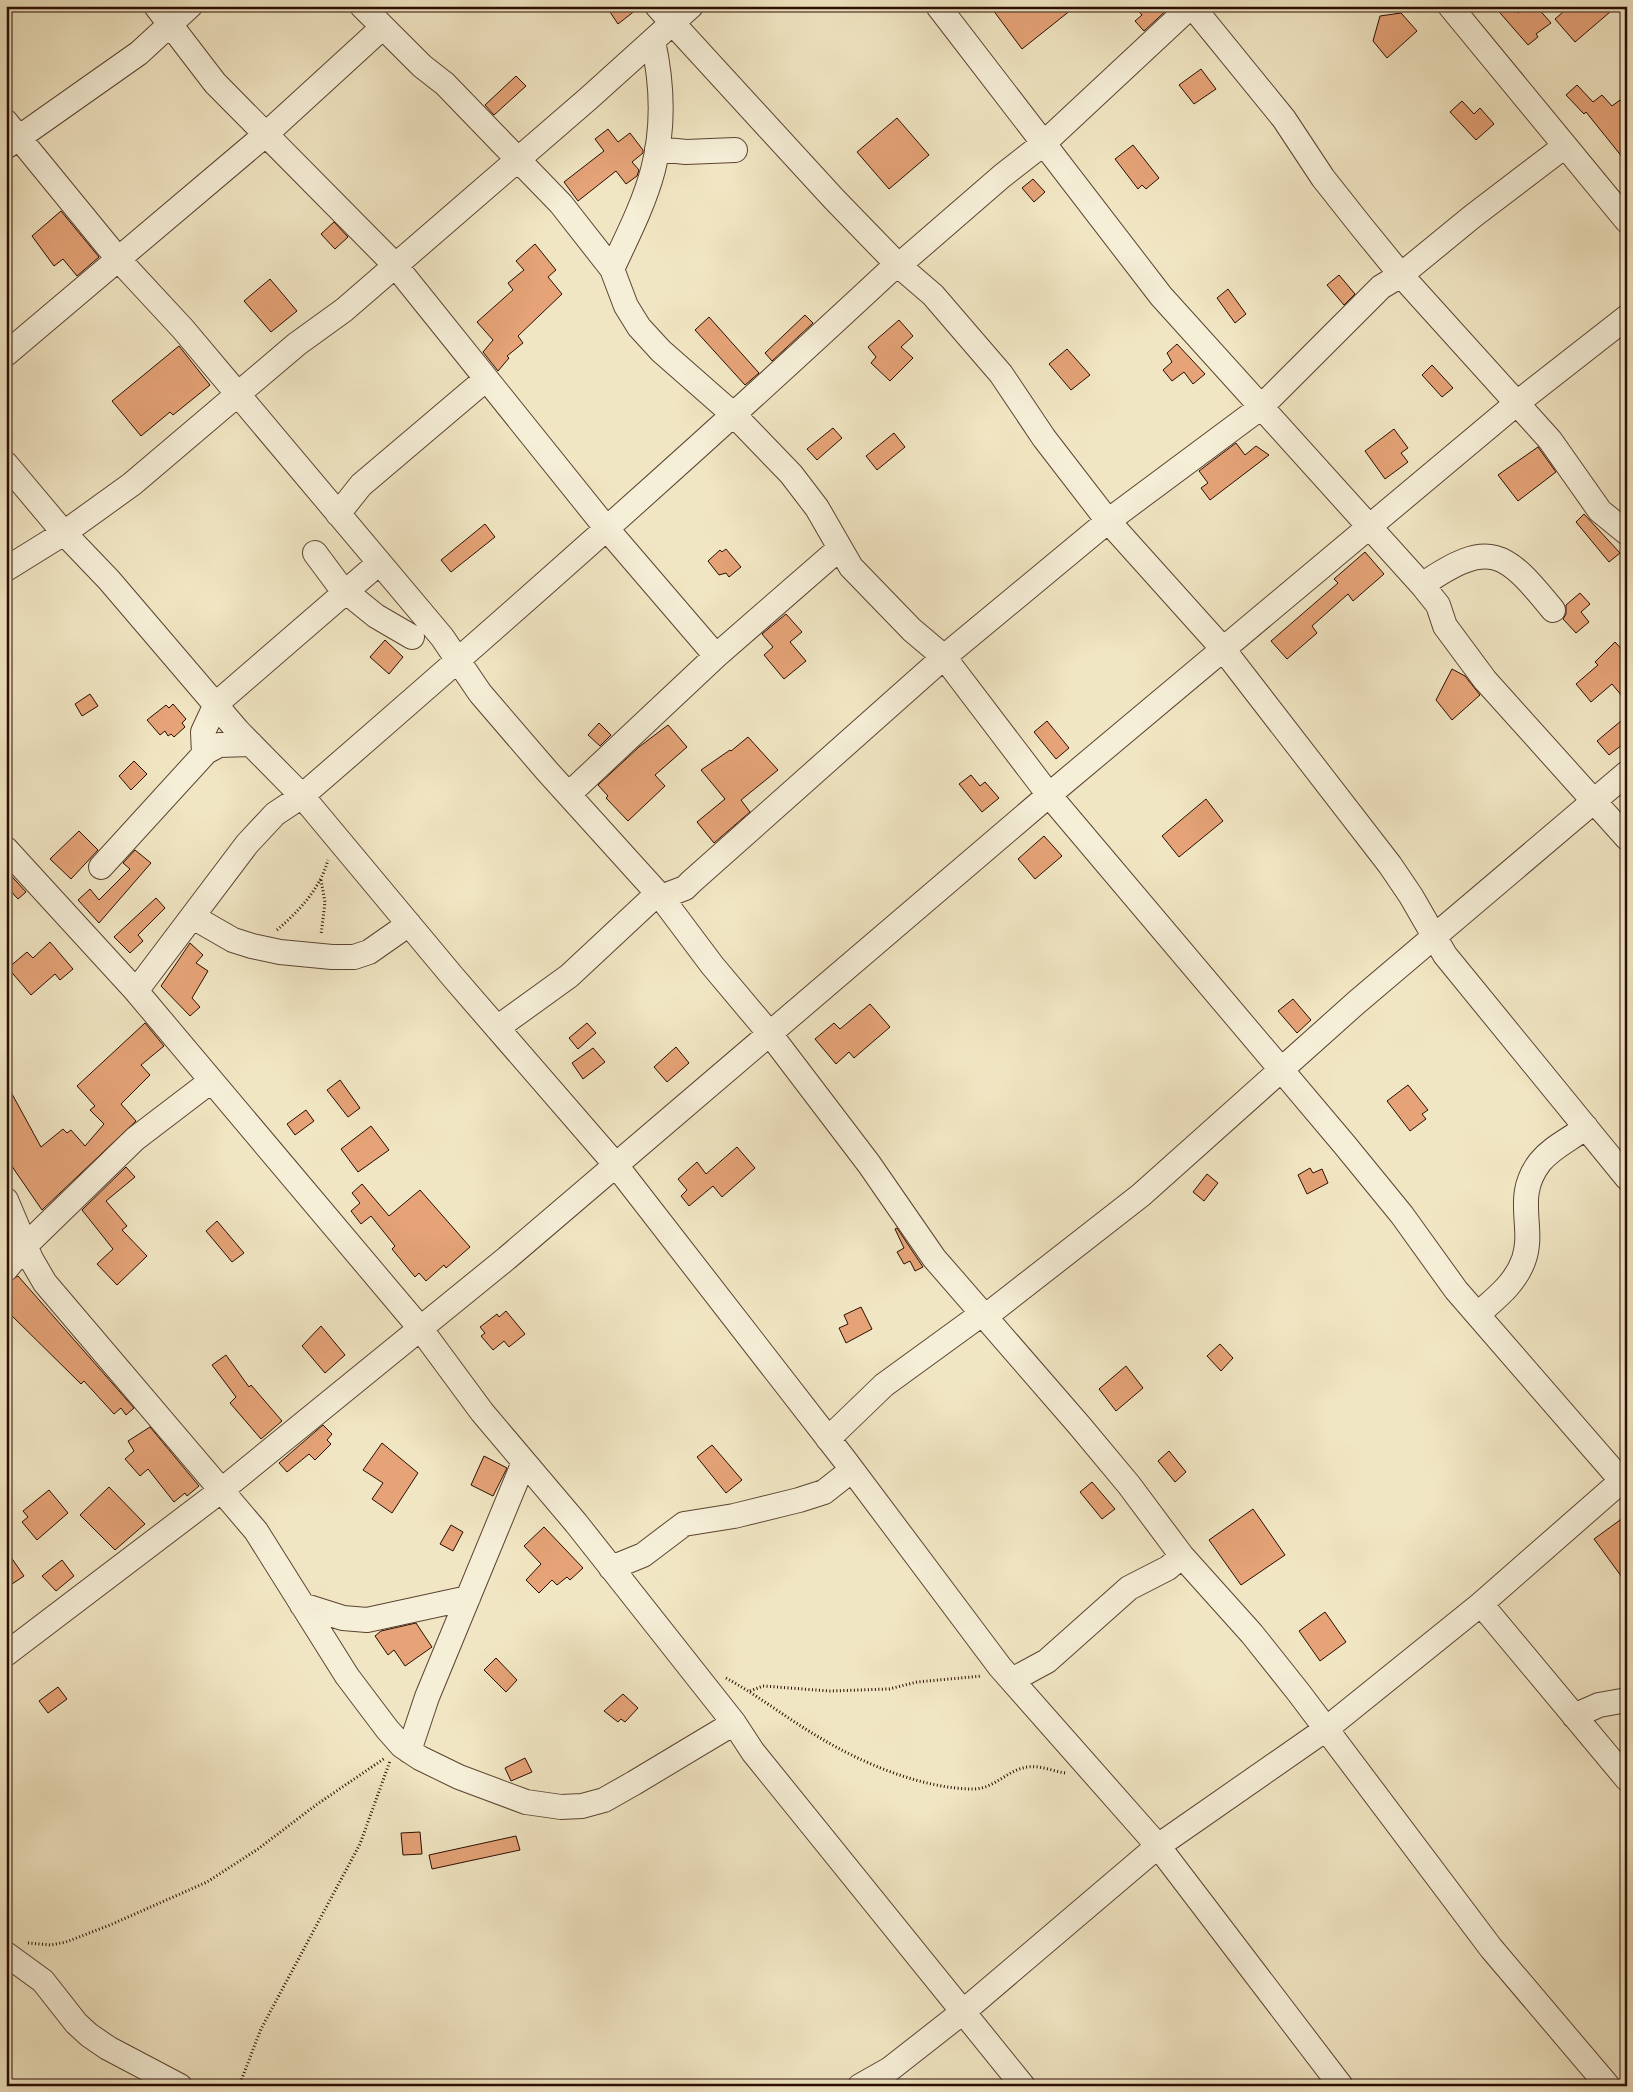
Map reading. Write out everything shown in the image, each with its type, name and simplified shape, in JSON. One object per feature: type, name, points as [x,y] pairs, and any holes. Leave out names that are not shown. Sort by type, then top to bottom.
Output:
[{"type":"street","points":[[156,6],[215,83],[265,136],[395,265],[607,528],[716,656]]},
{"type":"street","points":[[190,6],[139,53],[11,136],[183,329],[442,637],[480,693],[660,895],[712,964],[770,1034],[869,1164],[934,1258],[985,1315],[1129,1486],[1182,1556],[1252,1634],[1326,1729],[1490,1948],[1608,2086]]},
{"type":"street","points":[[362,6],[422,66],[445,84],[561,204],[612,269],[626,306],[639,327],[667,357],[735,416],[791,474],[817,508],[851,567],[866,585],[944,657],[1049,795],[1402,1214],[1456,1290],[1625,1481],[1482,1604],[1326,1729],[1158,1846],[964,2011],[891,2077],[860,2086]]},
{"type":"street","points":[[6,569],[64,533],[132,484],[297,344],[344,310],[653,41],[665,14],[691,6]]},
{"type":"street","points":[[938,6],[1161,296],[1260,408],[1371,527],[1422,585],[1438,605],[1445,626],[1485,680],[1627,838]]},
{"type":"street","points":[[136,991],[247,844],[275,814],[302,796],[458,661],[735,416],[897,264],[905,260],[1002,176],[1043,144],[1191,6],[1284,119],[1323,178],[1401,275],[1550,440],[1600,511],[1627,534]]},
{"type":"street","points":[[1450,6],[1627,222]]},
{"type":"street","points":[[665,14],[897,264],[933,295],[1001,374],[1044,438],[1108,521],[1223,650],[1390,865],[1412,896],[1445,955],[1627,1178]]},
{"type":"street","points":[[6,354],[265,136],[382,27]]},
{"type":"street","points":[[612,269],[643,199],[653,170],[657,149],[660,73],[653,41]]},
{"type":"street","points":[[497,1028],[569,976],[660,895],[685,888],[944,657],[1108,521],[1260,408],[1381,287],[1401,275],[1473,216],[1565,146]]},
{"type":"street","points":[[657,149],[686,152],[735,150]]},
{"type":"street","points":[[6,1654],[222,1489],[507,1258],[1049,795],[1333,556],[1371,527],[1517,403],[1627,317]]},
{"type":"street","points":[[338,514],[361,485],[486,379]]},
{"type":"street","points":[[6,464],[64,533],[109,580],[216,704],[302,796],[497,1028],[615,1164],[852,1470],[1008,1676],[1158,1846],[1342,2086]]},
{"type":"street","points":[[569,794],[716,656],[840,548]]},
{"type":"street","points":[[315,553],[344,592],[376,616],[412,637]]},
{"type":"street","points":[[1422,585],[1463,562],[1477,557],[1494,556],[1506,561],[1519,571],[1553,610]]},
{"type":"street","points":[[204,754],[203,732],[216,704],[379,563]]},
{"type":"street","points":[[101,867],[204,754],[219,745],[252,744]]},
{"type":"street","points":[[828,1439],[884,1385],[985,1315],[1141,1195],[1281,1069],[1627,773]]},
{"type":"street","points":[[6,849],[136,991],[420,1328],[482,1412],[611,1568],[734,1723],[753,1752],[1023,2086]]},
{"type":"street","points":[[193,917],[234,940],[258,948],[317,956],[354,957],[369,952],[409,924]]},
{"type":"street","points":[[6,1269],[25,1246],[135,1139],[211,1081]]},
{"type":"street","points":[[1478,1314],[1502,1293],[1516,1277],[1525,1258],[1527,1236],[1524,1213],[1530,1178],[1547,1154],[1586,1127]]},
{"type":"street","points":[[6,1200],[25,1246],[45,1283],[73,1319],[222,1489],[256,1531],[347,1676],[386,1729],[409,1751],[459,1777],[526,1802],[561,1807],[582,1806],[604,1800],[634,1784],[734,1723]]},
{"type":"street","points":[[409,1751],[426,1697],[524,1462]]},
{"type":"street","points":[[611,1568],[643,1555],[684,1524],[734,1516],[824,1492],[852,1470]]},
{"type":"street","points":[[1008,1676],[1047,1661],[1129,1588],[1168,1568],[1182,1556]]},
{"type":"street","points":[[302,1605],[342,1618],[367,1620],[468,1598]]},
{"type":"street","points":[[1482,1604],[1627,1780]]},
{"type":"street","points":[[1574,1716],[1599,1704],[1627,1700]]},
{"type":"street","points":[[14,1948],[89,2035],[108,2048],[180,2086]]},
{"type":"path","points":[[258,948],[298,911],[321,879],[334,835]]},
{"type":"path","points":[[317,956],[325,918],[326,902],[321,879]]},
{"type":"path","points":[[750,1691],[763,1686],[830,1690],[889,1689],[917,1682],[991,1675],[1008,1676]]},
{"type":"path","points":[[723,1676],[750,1691],[823,1740],[868,1762],[926,1783],[980,1788],[991,1786],[1014,1772],[1028,1767],[1057,1772],[1094,1773]]},
{"type":"path","points":[[14,1948],[66,1942],[208,1882],[258,1849],[316,1805],[392,1753],[360,1844],[261,2029],[239,2086]]},
{"type":"building","points":[[606,6],[641,6],[618,24]]},
{"type":"building","points":[[990,6],[1076,6],[1022,49]]},
{"type":"building","points":[[1134,6],[1171,6],[1144,31],[1135,21],[1142,15]]},
{"type":"building","points":[[1494,6],[1513,6],[1518,13],[1526,6],[1536,6],[1551,23],[1536,34],[1538,37],[1528,45]]},
{"type":"building","points":[[1570,6],[1617,6],[1575,42],[1555,19]]},
{"type":"building","points":[[1401,13],[1417,31],[1387,58],[1373,41],[1380,16]]},
{"type":"building","points":[[1201,69],[1216,89],[1194,104],[1179,85]]},
{"type":"building","points":[[516,76],[526,86],[494,115],[485,105]]},
{"type":"building","points":[[1577,85],[1593,102],[1602,95],[1612,106],[1620,100],[1627,109],[1627,163],[1586,112],[1584,114],[1566,95]]},
{"type":"building","points":[[1462,101],[1474,114],[1480,108],[1494,124],[1476,140],[1450,112]]},
{"type":"building","points":[[897,118],[929,155],[889,189],[857,152]]},
{"type":"building","points":[[608,129],[618,142],[630,133],[643,150],[643,153],[632,162],[639,170],[637,176],[626,184],[616,171],[578,201],[564,182],[604,151],[595,139]]},
{"type":"building","points":[[1133,145],[1159,178],[1146,189],[1142,185],[1138,189],[1115,159]]},
{"type":"building","points":[[1033,179],[1045,192],[1034,202],[1022,188]]},
{"type":"building","points":[[61,211],[99,257],[77,276],[63,259],[54,266],[32,236]]},
{"type":"building","points":[[334,222],[348,237],[335,249],[321,234]]},
{"type":"building","points":[[535,244],[556,270],[548,277],[562,294],[518,336],[523,343],[507,356],[509,358],[498,371],[483,352],[493,340],[477,322],[513,290],[508,283],[524,270],[516,261]]},
{"type":"building","points":[[1339,275],[1355,294],[1344,305],[1327,285]]},
{"type":"building","points":[[270,279],[297,311],[271,332],[244,301]]},
{"type":"building","points":[[1228,289],[1246,314],[1235,323],[1217,298]]},
{"type":"building","points":[[805,315],[813,323],[772,361],[765,353]]},
{"type":"building","points":[[709,317],[759,373],[745,385],[695,330]]},
{"type":"building","points":[[899,320],[913,336],[901,347],[913,358],[890,381],[871,363],[876,357],[868,347]]},
{"type":"building","points":[[1177,344],[1205,374],[1193,384],[1184,372],[1172,381],[1163,370],[1172,362],[1167,353]]},
{"type":"building","points":[[179,346],[210,385],[173,415],[170,412],[141,436],[112,401]]},
{"type":"building","points":[[1067,349],[1090,375],[1071,390],[1049,364]]},
{"type":"building","points":[[1432,365],[1453,388],[1442,397],[1422,375]]},
{"type":"building","points":[[833,428],[842,438],[817,460],[807,449]]},
{"type":"building","points":[[1394,429],[1408,448],[1401,453],[1408,462],[1385,479],[1365,451]]},
{"type":"building","points":[[894,433],[905,447],[877,470],[866,456]]},
{"type":"building","points":[[1236,443],[1245,455],[1256,446],[1269,455],[1210,500],[1201,488],[1208,483],[1199,471]]},
{"type":"building","points":[[1538,447],[1556,472],[1518,501],[1498,475]]},
{"type":"building","points":[[1584,514],[1620,553],[1609,562],[1576,522]]},
{"type":"building","points":[[485,524],[495,537],[451,572],[441,560]]},
{"type":"building","points":[[726,549],[741,567],[729,577],[726,573],[719,575],[708,561],[720,550],[722,552]]},
{"type":"building","points":[[1365,552],[1384,574],[1353,601],[1348,594],[1312,626],[1317,633],[1287,659],[1271,641],[1338,583],[1334,579]]},
{"type":"building","points":[[1580,593],[1590,604],[1581,612],[1589,622],[1576,633],[1563,619],[1566,614],[1566,605]]},
{"type":"building","points":[[786,614],[802,632],[790,642],[806,661],[784,679],[764,655],[773,647],[762,634]]},
{"type":"building","points":[[385,640],[403,657],[389,674],[370,657]]},
{"type":"building","points":[[1615,642],[1627,655],[1627,702],[1612,684],[1591,702],[1576,684],[1598,665],[1595,662]]},
{"type":"building","points":[[1452,669],[1465,676],[1480,695],[1452,720],[1436,700]]},
{"type":"building","points":[[90,694],[98,706],[82,716],[75,704]]},
{"type":"building","points":[[173,704],[186,719],[182,723],[185,727],[174,737],[171,734],[168,736],[165,731],[160,735],[147,720],[166,705],[169,708]]},
{"type":"building","points":[[1627,716],[1627,741],[1609,755],[1597,741]]},
{"type":"building","points":[[1047,721],[1069,748],[1056,759],[1034,732]]},
{"type":"building","points":[[599,723],[611,735],[600,746],[588,735]]},
{"type":"building","points":[[668,725],[687,747],[655,775],[665,786],[628,821],[606,798],[608,796],[598,785],[639,747]]},
{"type":"building","points":[[748,737],[778,770],[741,800],[750,812],[714,843],[697,822],[725,799],[701,770],[731,751]]},
{"type":"building","points":[[134,761],[147,774],[131,790],[119,776]]},
{"type":"building","points":[[971,775],[980,786],[985,782],[999,798],[982,812],[959,784]]},
{"type":"building","points":[[1206,799],[1223,821],[1179,857],[1162,836]]},
{"type":"building","points":[[79,831],[98,850],[71,879],[50,859]]},
{"type":"building","points":[[1044,836],[1062,856],[1035,879],[1018,859]]},
{"type":"building","points":[[135,850],[151,863],[99,923],[78,900],[90,889],[99,900],[130,869],[123,863]]},
{"type":"building","points":[[6,870],[26,892],[18,899],[6,886]]},
{"type":"building","points":[[156,898],[165,908],[138,935],[143,941],[130,953],[114,937]]},
{"type":"building","points":[[50,942],[73,969],[60,980],[55,974],[31,995],[8,968],[27,952],[33,958]]},
{"type":"building","points":[[190,943],[203,955],[196,963],[208,971],[192,998],[200,1007],[190,1016],[161,986]]},
{"type":"building","points":[[1293,999],[1311,1020],[1297,1033],[1278,1011]]},
{"type":"building","points":[[870,1004],[890,1027],[854,1058],[849,1052],[836,1064],[815,1039],[834,1023],[840,1029]]},
{"type":"building","points":[[145,1023],[164,1046],[141,1065],[150,1075],[121,1104],[136,1121],[42,1210],[11,1165],[6,1168],[6,1083],[41,1147],[63,1129],[67,1133],[71,1130],[85,1146],[104,1124],[90,1110],[95,1106],[77,1086]]},
{"type":"building","points":[[587,1023],[596,1033],[578,1049],[569,1038]]},
{"type":"building","points":[[676,1047],[689,1063],[667,1082],[654,1067]]},
{"type":"building","points":[[593,1048],[605,1062],[583,1079],[572,1063]]},
{"type":"building","points":[[340,1080],[360,1108],[348,1117],[327,1090]]},
{"type":"building","points":[[1408,1085],[1428,1110],[1422,1114],[1426,1119],[1410,1131],[1387,1101]]},
{"type":"building","points":[[306,1110],[314,1121],[295,1135],[287,1124]]},
{"type":"building","points":[[371,1126],[389,1150],[358,1172],[341,1149]]},
{"type":"building","points":[[737,1147],[755,1168],[722,1197],[713,1186],[689,1206],[681,1196],[687,1190],[678,1179],[697,1162],[706,1174]]},
{"type":"building","points":[[126,1167],[135,1177],[106,1201],[127,1226],[122,1230],[147,1256],[117,1285],[97,1264],[113,1249],[82,1210]]},
{"type":"building","points":[[1310,1168],[1313,1173],[1322,1169],[1328,1183],[1307,1194],[1298,1175]]},
{"type":"building","points":[[1207,1174],[1218,1183],[1204,1201],[1193,1192]]},
{"type":"building","points":[[362,1184],[389,1216],[420,1190],[470,1247],[446,1268],[444,1265],[426,1281],[419,1273],[415,1277],[392,1249],[395,1246],[371,1216],[361,1224],[351,1211],[360,1203],[352,1193]]},
{"type":"building","points":[[217,1221],[244,1253],[232,1262],[206,1231]]},
{"type":"building","points":[[897,1228],[923,1267],[915,1271],[910,1261],[904,1264],[897,1252],[904,1248],[895,1229]]},
{"type":"building","points":[[18,1276],[134,1408],[126,1415],[121,1408],[114,1414],[84,1381],[81,1384],[6,1310],[6,1282]]},
{"type":"building","points":[[861,1307],[872,1329],[846,1343],[839,1328],[848,1324],[844,1315]]},
{"type":"building","points":[[506,1311],[525,1334],[509,1347],[504,1341],[493,1350],[481,1336],[485,1333],[480,1327],[497,1314],[499,1317]]},
{"type":"building","points":[[321,1326],[345,1355],[325,1373],[302,1346]]},
{"type":"building","points":[[1220,1344],[1233,1358],[1221,1371],[1207,1356]]},
{"type":"building","points":[[226,1355],[249,1387],[251,1385],[282,1421],[261,1439],[230,1403],[236,1397],[212,1365]]},
{"type":"building","points":[[1126,1366],[1143,1388],[1116,1411],[1099,1389]]},
{"type":"building","points":[[323,1425],[332,1434],[327,1440],[331,1444],[315,1460],[309,1454],[287,1472],[279,1463]]},
{"type":"building","points":[[150,1427],[199,1486],[187,1496],[185,1493],[174,1502],[148,1469],[140,1476],[125,1459],[134,1451],[128,1441]]},
{"type":"building","points":[[382,1443],[418,1473],[392,1513],[372,1499],[383,1483],[363,1470]]},
{"type":"building","points":[[712,1445],[742,1480],[726,1493],[697,1457]]},
{"type":"building","points":[[1169,1451],[1186,1472],[1175,1482],[1158,1461]]},
{"type":"building","points":[[484,1456],[507,1468],[493,1496],[471,1485]]},
{"type":"building","points":[[1092,1482],[1115,1509],[1102,1519],[1080,1492]]},
{"type":"building","points":[[109,1487],[145,1524],[115,1550],[80,1515]]},
{"type":"building","points":[[49,1490],[68,1513],[37,1540],[22,1522],[28,1517],[23,1511]]},
{"type":"building","points":[[1253,1509],[1285,1555],[1241,1585],[1209,1540]]},
{"type":"building","points":[[1627,1515],[1627,1584],[1594,1539]]},
{"type":"building","points":[[451,1525],[463,1532],[453,1551],[440,1544]]},
{"type":"building","points":[[544,1527],[583,1568],[570,1580],[567,1577],[557,1585],[552,1580],[539,1593],[526,1580],[541,1564],[524,1546]]},
{"type":"building","points":[[6,1550],[24,1576],[6,1588]]},
{"type":"building","points":[[62,1560],[74,1576],[56,1591],[42,1576]]},
{"type":"building","points":[[1325,1612],[1346,1642],[1320,1661],[1299,1631]]},
{"type":"building","points":[[416,1623],[432,1647],[405,1666],[394,1650],[388,1655],[375,1636],[381,1631]]},
{"type":"building","points":[[496,1658],[517,1680],[506,1692],[484,1670]]},
{"type":"building","points":[[58,1687],[67,1699],[48,1713],[39,1701]]},
{"type":"building","points":[[623,1694],[638,1708],[625,1722],[621,1719],[618,1722],[604,1711]]},
{"type":"building","points":[[525,1758],[532,1772],[511,1781],[505,1768]]},
{"type":"building","points":[[420,1832],[422,1854],[403,1855],[401,1833]]},
{"type":"building","points":[[516,1836],[520,1850],[432,1869],[429,1855]]}]
